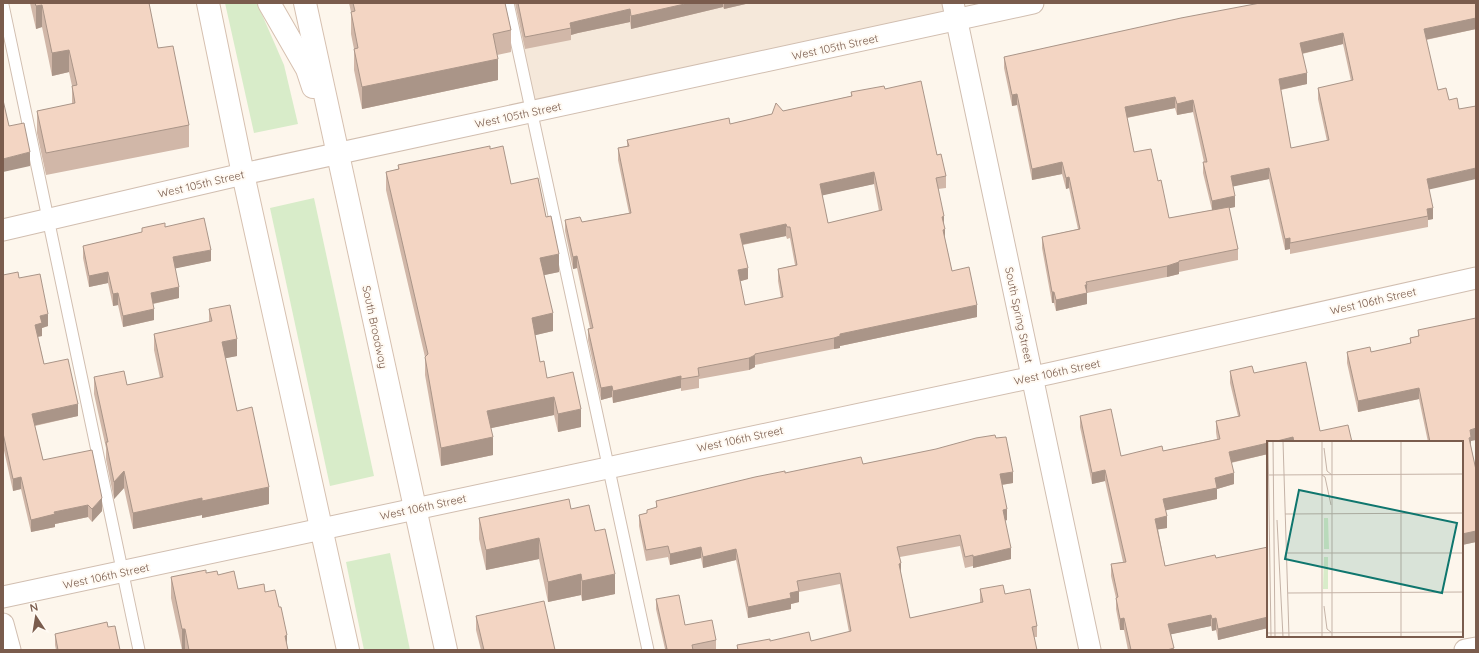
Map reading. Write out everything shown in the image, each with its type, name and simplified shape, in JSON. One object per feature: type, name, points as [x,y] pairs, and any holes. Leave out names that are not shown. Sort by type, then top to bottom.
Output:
[{"type":"main road","points":[[208,3],[243,174],[348,650]]},
{"type":"main road","points":[[269,3],[307,69],[338,154]]},
{"type":"main road","name":"South Broadway","points":[[305,3],[446,650]]},
{"type":"street","name":"West 105th Street","points":[[3,230],[243,174],[531,112],[955,12],[1033,3]]},
{"type":"street","name":"South Spring Street","points":[[955,12],[1090,650]]},
{"type":"street","name":"West 106th Street","points":[[3,597],[1032,377],[1476,278]]},
{"type":"street","points":[[3,624],[10,650]]},
{"type":"street","points":[[1465,650],[1476,648]]},
{"type":"lane","points":[[508,3],[648,650]]},
{"type":"lane","points":[[3,5],[139,650]]},
{"type":"shaded area","points":[[514,3],[950,3],[953,17],[536,108]]},
{"type":"green space","points":[[225,3],[257,3],[284,65],[298,124],[254,133]]},
{"type":"green space","points":[[314,198],[374,476],[330,486],[270,208]]},
{"type":"green space","points":[[390,553],[410,650],[364,650],[346,562]]},
{"type":"building","points":[[35,3],[149,3],[158,48],[173,46],[189,125],[46,153],[37,111],[75,103],[72,86],[77,85],[69,50],[52,53],[42,5],[36,6]]},
{"type":"building","points":[[353,3],[505,3],[511,30],[493,34],[498,59],[362,87],[354,49],[358,48],[351,12],[355,11]]},
{"type":"building","points":[[518,3],[689,3],[631,16],[630,9],[570,23],[571,28],[525,37]]},
{"type":"building","points":[[1260,3],[1476,3],[1476,18],[1424,29],[1438,90],[1446,88],[1449,100],[1457,98],[1459,109],[1476,106],[1476,168],[1427,179],[1433,208],[1427,209],[1428,216],[1290,243],[1290,238],[1285,239],[1269,168],[1231,176],[1235,196],[1212,201],[1203,162],[1207,162],[1193,100],[1177,104],[1175,97],[1125,107],[1134,152],[1151,149],[1158,181],[1161,180],[1169,218],[1229,207],[1238,249],[1179,261],[1167,266],[1086,282],[1087,285],[1085,285],[1087,293],[1056,300],[1054,292],[1052,292],[1042,237],[1080,229],[1069,177],[1066,178],[1062,162],[1032,169],[1017,94],[1012,95],[1004,57],[1181,18]],"holes":[[[1343,33],[1353,80],[1318,88],[1329,140],[1291,148],[1279,79],[1307,73],[1300,43]]]},
{"type":"building","points":[[921,81],[937,155],[941,154],[946,176],[936,178],[944,216],[942,217],[945,229],[943,230],[952,271],[969,267],[977,305],[840,334],[840,336],[834,338],[755,354],[749,358],[698,368],[699,376],[681,379],[681,376],[613,391],[612,386],[601,388],[588,329],[593,328],[577,256],[573,257],[565,220],[580,217],[582,222],[631,213],[618,148],[629,146],[627,140],[729,118],[730,124],[772,114],[776,103],[783,111],[852,96],[851,92],[884,86],[885,89]],"holes":[[[874,172],[882,210],[828,223],[820,184]],[[786,224],[787,227],[790,227],[797,265],[778,269],[783,297],[745,305],[738,270],[748,268],[740,234]]]},
{"type":"building","points":[[3,100],[9,126],[24,123],[30,152],[3,159]]},
{"type":"building","points":[[490,146],[490,149],[503,146],[511,184],[538,178],[546,217],[551,216],[559,254],[540,258],[553,313],[532,318],[540,362],[544,361],[547,378],[573,372],[581,409],[558,414],[554,397],[487,411],[493,437],[441,448],[425,357],[428,354],[386,172],[399,169],[398,165]]},
{"type":"building","points":[[204,218],[211,250],[173,257],[179,287],[151,293],[154,309],[123,316],[118,293],[113,294],[108,272],[89,276],[83,246],[142,232],[142,228],[165,223],[165,227]]},
{"type":"building","points":[[18,272],[19,278],[40,274],[48,314],[40,316],[42,323],[35,325],[44,364],[68,359],[78,404],[32,414],[43,460],[92,450],[102,498],[92,509],[88,505],[54,512],[55,514],[31,520],[21,477],[13,479],[3,433],[3,275]]},
{"type":"building","points":[[230,305],[237,339],[222,342],[237,411],[252,407],[269,487],[202,501],[202,498],[133,513],[124,471],[114,482],[106,442],[108,442],[94,377],[124,371],[127,385],[163,377],[154,334],[212,321],[209,309]]},
{"type":"building","points":[[1476,318],[1476,428],[1470,430],[1471,437],[1469,438],[1476,470],[1476,531],[1463,534],[1463,441],[1430,441],[1419,388],[1358,401],[1347,352],[1370,347],[1371,352],[1411,343],[1410,338],[1419,336],[1418,330]]},
{"type":"building","points":[[1306,362],[1320,431],[1348,425],[1352,441],[1294,441],[1293,437],[1277,441],[1267,441],[1267,443],[1229,452],[1234,473],[1215,478],[1217,488],[1163,499],[1167,516],[1155,519],[1165,566],[1215,555],[1216,558],[1267,547],[1267,617],[1218,629],[1216,618],[1212,619],[1211,615],[1168,624],[1174,648],[1167,650],[1131,650],[1124,618],[1120,619],[1116,598],[1118,597],[1111,564],[1126,562],[1105,470],[1092,473],[1080,416],[1111,409],[1121,456],[1162,446],[1163,451],[1220,439],[1216,421],[1240,416],[1230,371],[1252,366],[1254,373]]},
{"type":"building","points":[[995,435],[996,438],[1006,437],[1013,472],[1000,474],[1007,509],[1003,510],[1011,548],[973,557],[973,555],[965,557],[960,535],[897,547],[901,563],[899,564],[910,618],[983,602],[980,589],[1003,585],[1005,594],[1030,589],[1037,626],[1032,627],[1037,650],[738,650],[737,645],[770,639],[770,641],[809,632],[811,641],[851,631],[840,573],[797,581],[799,591],[790,593],[791,598],[748,607],[736,549],[703,557],[701,547],[670,554],[668,546],[646,550],[639,515],[647,513],[647,510],[657,507],[656,501],[785,471],[785,473],[861,457],[863,464]]},
{"type":"building","points":[[569,499],[571,509],[589,505],[595,531],[605,529],[615,574],[582,581],[581,574],[548,582],[539,538],[486,550],[479,518]]},
{"type":"building","points":[[206,570],[206,573],[217,571],[218,575],[234,571],[238,589],[264,584],[265,592],[275,590],[279,607],[281,607],[287,635],[285,636],[288,650],[189,650],[185,629],[182,629],[171,577]]},
{"type":"building","points":[[679,595],[685,625],[712,620],[716,640],[692,645],[693,650],[662,650],[667,649],[656,599]]},
{"type":"building","points":[[544,601],[555,650],[484,650],[476,616]]},
{"type":"building","points":[[107,622],[108,627],[115,626],[120,650],[58,650],[55,634]]}]
